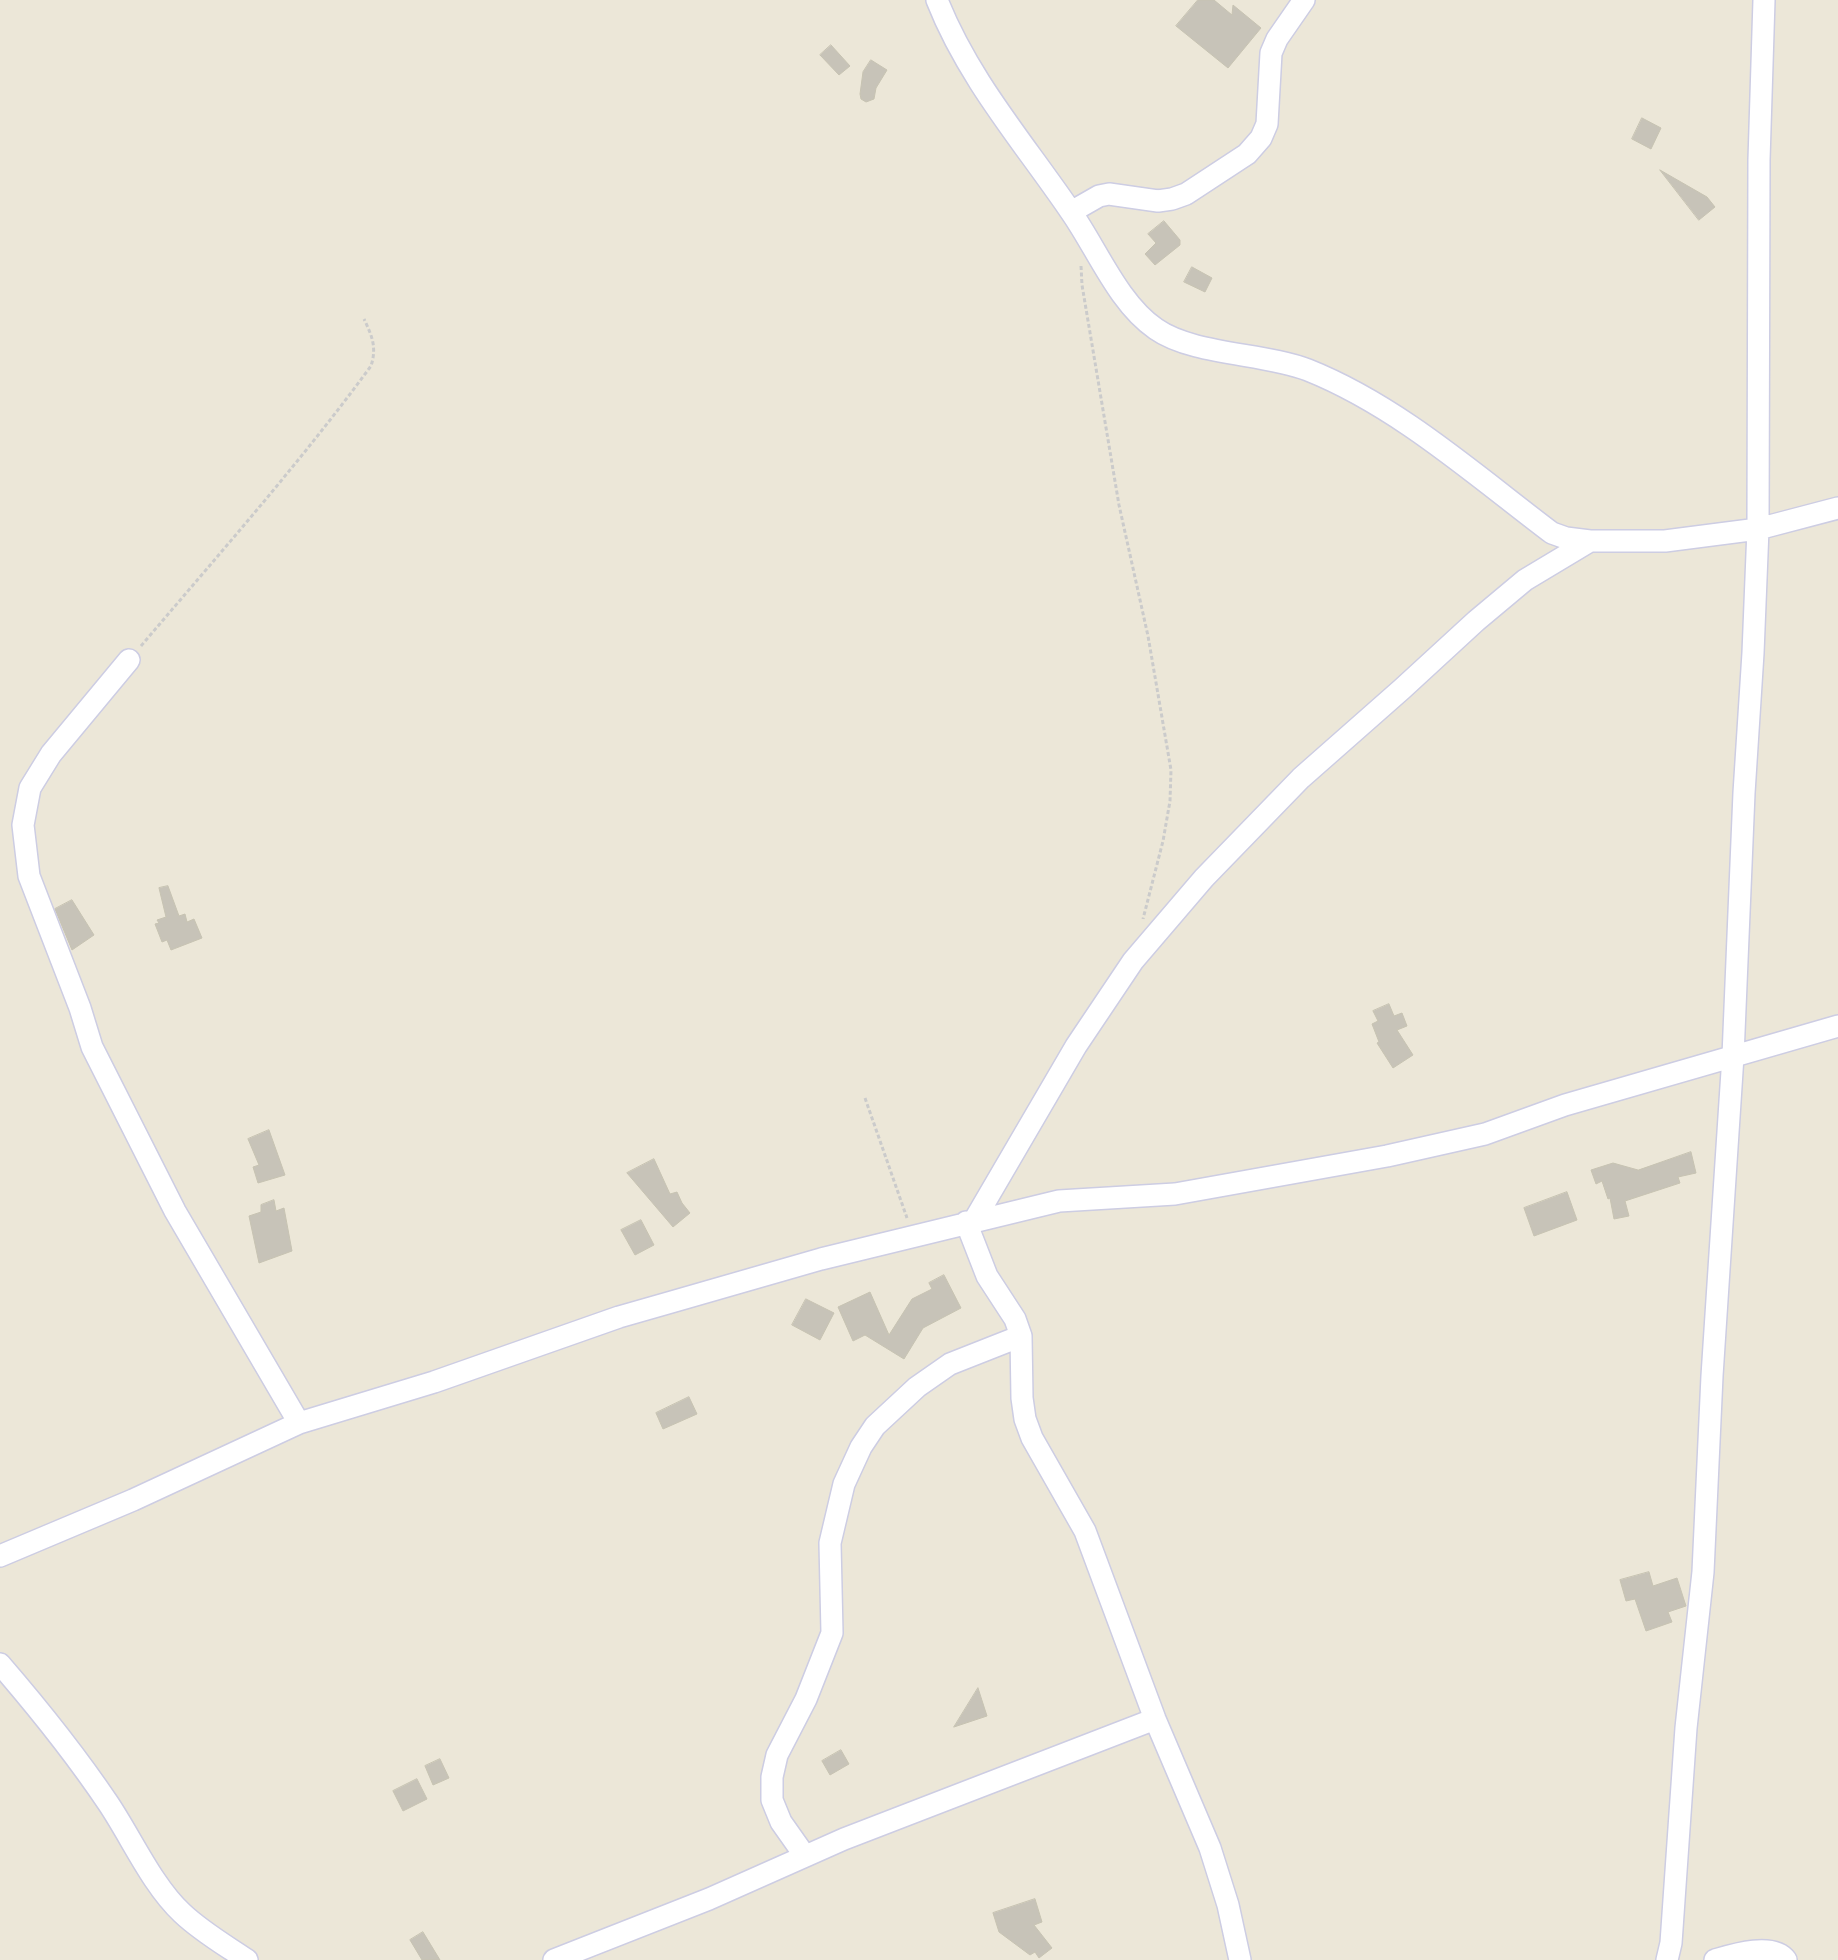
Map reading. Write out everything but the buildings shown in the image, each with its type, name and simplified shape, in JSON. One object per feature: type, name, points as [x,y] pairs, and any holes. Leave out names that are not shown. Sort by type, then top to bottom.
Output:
[{"type":"street","points":[[937,0],[968,64],[1012,130],[1072,212],[1101,262],[1140,317],[1158,331],[1181,341],[1305,369],[1347,387],[1421,435],[1552,533],[1566,538],[1590,541],[1665,541],[1758,529],[1838,508]]},
{"type":"street","points":[[1072,212],[1099,196],[1109,194],[1158,200],[1172,199],[1186,194],[1247,154],[1261,138],[1267,124],[1271,53],[1277,40],[1304,0]]},
{"type":"street","points":[[1667,1960],[1671,1943],[1686,1728],[1703,1572],[1712,1376],[1733,1056],[1758,529],[1759,170],[1764,0]]},
{"type":"street","points":[[1240,1960],[1228,1905],[1210,1848],[1155,1719],[1085,1531],[1042,1458],[1025,1419],[1021,1375],[1021,1336],[1015,1319],[987,1276],[970,1221],[1076,1046],[1127,968],[1204,878],[1301,778],[1476,621],[1524,580],[1590,541]]},
{"type":"street","points":[[129,660],[51,754],[30,788],[24,825],[29,876],[97,1056],[175,1210],[299,1423]]},
{"type":"street","points":[[0,1556],[133,1500],[299,1423],[434,1382],[618,1317],[821,1259],[914,1237],[970,1221],[1059,1201],[1175,1194],[1386,1156],[1485,1134],[1565,1105],[1838,1026]]},
{"type":"street","points":[[805,1856],[781,1822],[772,1800],[772,1777],[777,1755],[806,1699],[832,1633],[830,1543],[844,1484],[861,1447],[875,1426],[917,1387],[950,1364],[1021,1336]]},
{"type":"street","points":[[0,1664],[29,1698],[107,1802],[160,1887],[181,1912],[208,1934],[247,1960]]},
{"type":"street","points":[[554,1960],[709,1900],[853,1835],[1155,1719]]},
{"type":"street","points":[[1715,1960],[1760,1950],[1776,1953],[1786,1960]]},
{"type":"path","points":[[1081,259],[1082,286],[1119,505],[1148,636],[1171,770],[1170,801],[1163,841],[1141,925]]},
{"type":"path","points":[[129,660],[280,483],[371,366],[375,354],[374,341],[364,318]]},
{"type":"path","points":[[865,1098],[914,1237]]}]
